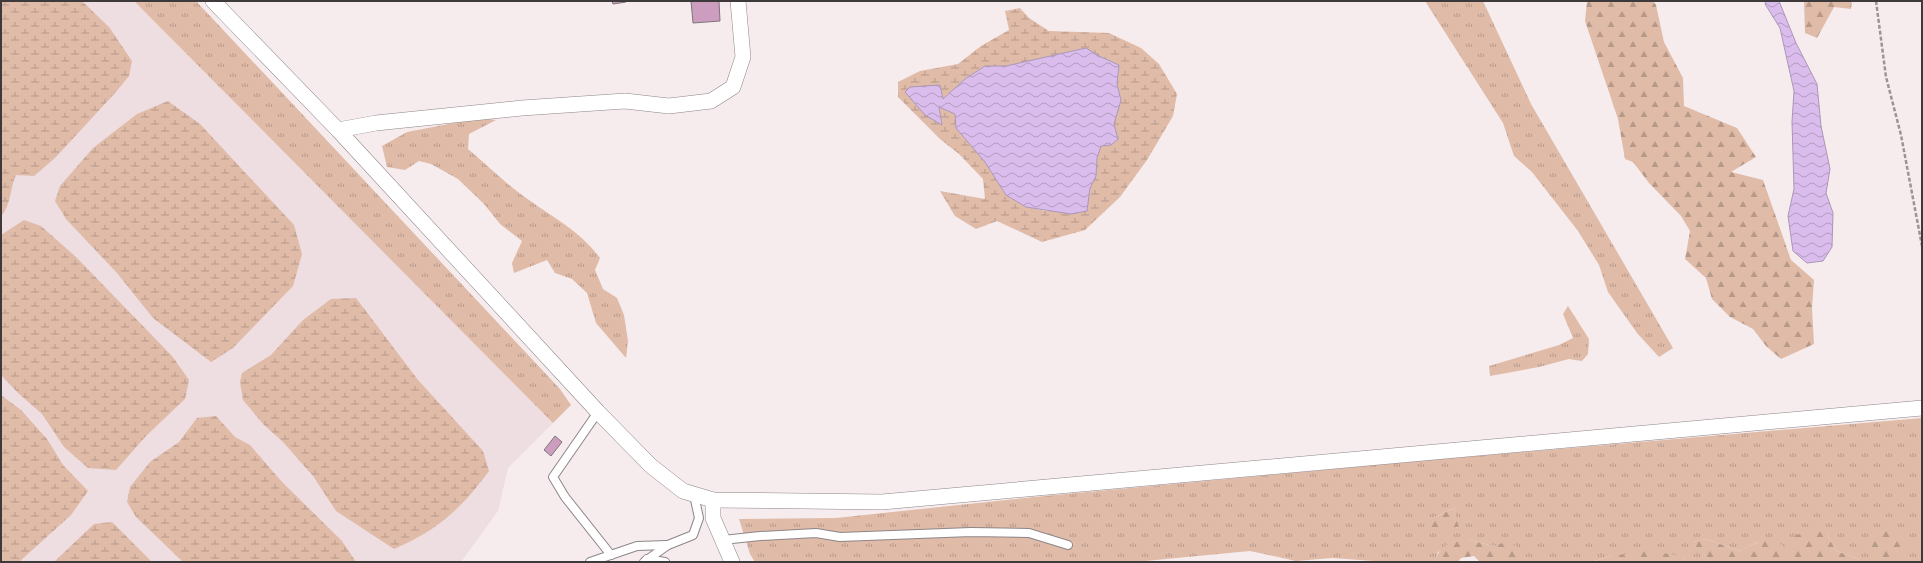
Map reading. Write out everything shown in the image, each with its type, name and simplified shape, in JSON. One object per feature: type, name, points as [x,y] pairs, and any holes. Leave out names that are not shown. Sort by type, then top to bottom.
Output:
[{"type":"street","points":[[213,1],[338,130],[598,412],[651,466],[683,491],[712,500],[882,502],[1922,408]]},
{"type":"street","points":[[338,130],[376,123],[522,108],[625,102],[669,106],[711,101],[733,87],[743,57],[738,1]]},
{"type":"street","points":[[712,500],[713,518],[732,562]]},
{"type":"lane","points":[[598,412],[552,477],[565,497],[611,554]]},
{"type":"lane","points":[[645,560],[668,545],[693,535],[699,518],[694,495]]},
{"type":"lane","points":[[723,540],[760,536],[816,533],[840,537],[971,532],[1029,533],[1068,544]]},
{"type":"lane","points":[[590,562],[637,546],[668,545]]},
{"type":"lane","points":[[645,560],[665,562]]},
{"type":"path","points":[[1876,1],[1886,77],[1901,135],[1922,246]]},
{"type":"shaded area","points":[[1,1],[134,1],[553,423],[508,468],[498,511],[461,562],[1,562]]},
{"type":"green space","points":[[1,1],[82,1],[109,27],[132,61],[129,76],[55,158],[34,176],[16,175],[9,202],[1,216]]},
{"type":"green space","points":[[134,1],[196,1],[560,389],[571,405],[553,423]]},
{"type":"green space","points":[[1425,1],[1483,1],[1531,104],[1673,348],[1659,357],[1637,333],[1608,292],[1599,265],[1578,231],[1532,172],[1514,156],[1503,123]]},
{"type":"green space","points":[[1587,1],[1653,1],[1656,5],[1664,42],[1683,78],[1684,106],[1737,128],[1756,157],[1731,172],[1763,180],[1791,260],[1814,280],[1812,308],[1814,344],[1781,359],[1766,346],[1753,329],[1730,317],[1712,299],[1706,278],[1685,259],[1690,231],[1681,216],[1649,183],[1633,162],[1625,159],[1618,119],[1585,21]]},
{"type":"green space","points":[[1804,1],[1852,1],[1851,9],[1834,7],[1817,38],[1805,33]]},
{"type":"green space","points":[[1020,8],[1029,18],[1049,31],[1109,33],[1141,48],[1159,64],[1177,94],[1173,116],[1147,160],[1120,197],[1085,230],[1042,242],[997,221],[976,229],[955,216],[940,191],[985,199],[983,179],[959,154],[940,139],[898,97],[898,82],[920,71],[958,64],[981,46],[1009,30],[1005,11]],"holes":[[[1086,48],[1119,65],[1117,84],[1121,100],[1114,124],[1118,139],[1111,145],[1101,146],[1097,158],[1096,176],[1090,188],[1087,211],[1046,211],[1026,207],[1006,195],[985,162],[956,128],[955,114],[939,107],[942,125],[910,87],[943,99],[965,79],[985,66],[1006,66]]]},
{"type":"green space","points":[[168,101],[200,124],[294,225],[302,254],[293,286],[233,348],[211,362],[153,318],[117,273],[66,219],[55,201],[60,186],[93,148],[137,114]]},
{"type":"green space","points":[[480,118],[496,120],[469,134],[468,149],[513,188],[576,233],[600,258],[595,270],[603,289],[617,298],[624,315],[628,341],[626,358],[596,323],[587,293],[572,279],[555,273],[547,260],[514,273],[512,263],[522,241],[500,224],[484,204],[458,179],[431,164],[419,161],[405,170],[387,167],[382,146],[407,132]]},
{"type":"green space","points":[[24,220],[41,226],[76,257],[172,356],[189,380],[185,399],[146,436],[116,470],[88,468],[64,447],[42,414],[18,393],[1,375],[1,235]]},
{"type":"green space","points":[[356,298],[418,380],[483,451],[489,471],[469,497],[448,517],[410,542],[394,549],[336,511],[313,476],[283,442],[263,424],[243,400],[240,382],[242,373],[271,355],[303,320],[331,299]]},
{"type":"green space","points":[[1568,306],[1589,339],[1588,354],[1582,361],[1569,359],[1539,367],[1490,376],[1489,366],[1559,345],[1573,338],[1563,314]]},
{"type":"green space","points":[[1,395],[21,410],[47,439],[63,465],[88,491],[71,515],[19,562],[1,562]]},
{"type":"green space","points":[[216,416],[235,437],[250,445],[282,482],[342,541],[356,562],[183,562],[136,517],[127,502],[130,487],[150,462],[179,442],[197,418]]},
{"type":"green space","points":[[1922,418],[1922,562],[1861,562],[1859,559],[1836,551],[1827,534],[1793,552],[1758,542],[1740,551],[1706,539],[1693,542],[1710,561],[1687,562],[1683,556],[1611,556],[1592,562],[1518,562],[1518,559],[1494,546],[1469,540],[1438,552],[1435,562],[1388,562],[1332,558],[1296,561],[1250,551],[1135,562],[755,562],[750,554],[739,519],[836,518],[1034,497],[1429,460]],"holes":[[[1454,508],[1458,528],[1433,518]]]},
{"type":"green space","points":[[1454,508],[1459,528],[1450,526],[1436,532],[1427,529],[1433,518]]},
{"type":"green space","points":[[112,522],[152,562],[54,562],[94,524]]},
{"type":"green space","points":[[1891,527],[1896,533],[1898,541],[1905,545],[1900,559],[1893,561],[1877,558],[1870,550],[1873,536],[1881,528]]},
{"type":"green space","points":[[1816,531],[1827,534],[1836,551],[1859,559],[1861,562],[1704,562],[1710,561],[1692,542],[1706,539],[1740,551],[1762,541],[1772,541],[1793,552],[1795,535]]},
{"type":"green space","points":[[1469,540],[1494,546],[1508,541],[1520,549],[1518,562],[1480,562],[1474,556],[1461,558],[1458,562],[1435,562],[1443,547],[1452,543]]},
{"type":"green space","points":[[1649,551],[1683,556],[1687,562],[1592,562],[1611,556]]},
{"type":"water","points":[[1766,1],[1779,1],[1796,43],[1817,84],[1821,126],[1830,169],[1826,193],[1833,213],[1832,247],[1823,261],[1807,263],[1793,251],[1788,216],[1794,189],[1792,122],[1794,91],[1780,28],[1765,4]]},
{"type":"water","points":[[1086,48],[1119,65],[1117,84],[1121,100],[1114,124],[1118,139],[1111,145],[1101,146],[1097,158],[1096,176],[1090,188],[1087,211],[1071,214],[1026,207],[1006,195],[985,162],[956,128],[955,114],[939,107],[942,125],[925,115],[905,92],[910,87],[940,85],[943,99],[965,79],[985,66],[1006,66]]},
{"type":"building","points":[[612,1],[626,1],[626,2],[613,4]]},
{"type":"building","points":[[691,1],[719,1],[720,21],[693,23]]},
{"type":"building","points":[[555,436],[562,442],[551,456],[544,450]]}]
